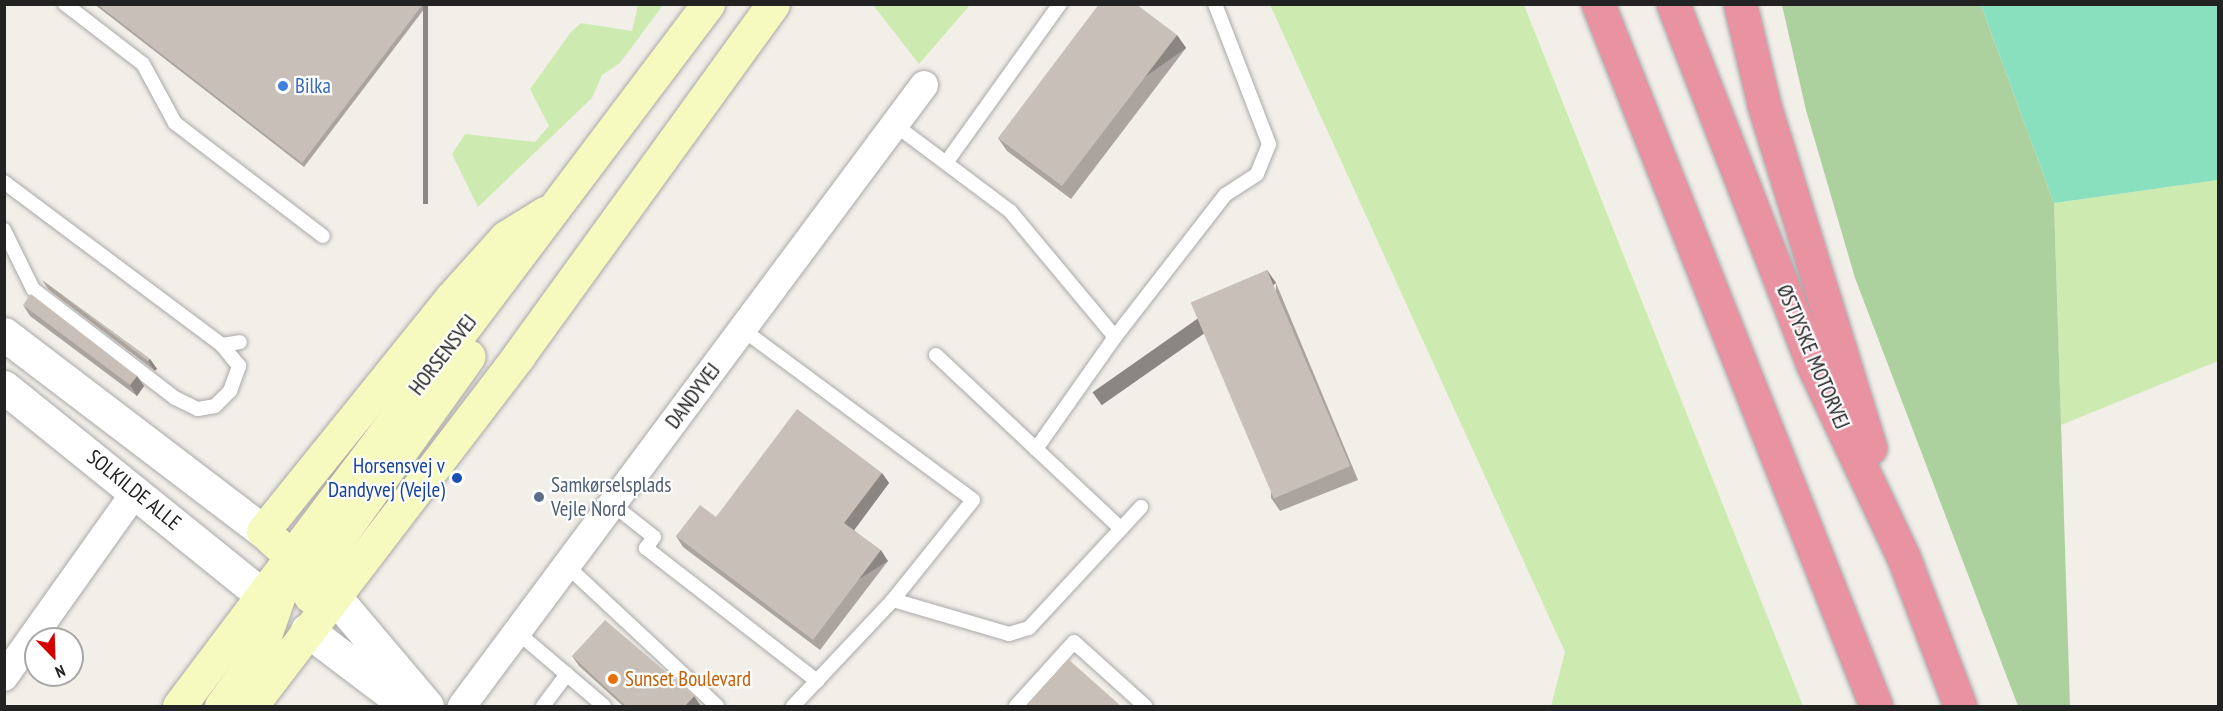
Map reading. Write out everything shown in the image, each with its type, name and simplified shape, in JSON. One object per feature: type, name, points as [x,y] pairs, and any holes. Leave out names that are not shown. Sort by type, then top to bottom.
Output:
[{"type":"highway","name":"ØSTJYSKE MOTORVEJ","points":[[1673,4],[1813,365],[1903,556],[1960,706]]},
{"type":"highway","points":[[1740,4],[1764,105],[1903,556]]},
{"type":"highway","points":[[1599,12],[1876,706]]},
{"type":"main road","name":"HORSENSVEJ","points":[[251,706],[307,630],[312,575],[522,255],[565,200],[708,4]]},
{"type":"main road","name":"HORSENSVEJ","points":[[179,706],[270,601],[312,575],[519,355],[774,4]]},
{"type":"main road","points":[[312,575],[263,531],[506,237],[565,200]]},
{"type":"main road","points":[[221,706],[259,653],[270,601],[307,630]]},
{"type":"street","name":"DANDYVEJ","points":[[462,706],[924,85]]},
{"type":"street","points":[[4,334],[263,531]]},
{"type":"street","name":"SOLKILDE ALLE","points":[[4,387],[270,601]]},
{"type":"street","points":[[4,677],[136,491]]},
{"type":"street","points":[[312,575],[427,706]]},
{"type":"street","points":[[307,630],[408,706]]},
{"type":"lane","points":[[64,4],[143,64],[175,123],[323,236]]},
{"type":"lane","points":[[946,163],[1060,4]]},
{"type":"lane","points":[[1036,449],[1115,337],[1225,195],[1257,174],[1269,144],[1215,4]]},
{"type":"lane","points":[[894,124],[1010,211],[1115,337]]},
{"type":"lane","points":[[4,182],[222,345],[239,366],[230,391],[215,406],[198,409],[175,398],[33,289],[4,230]]},
{"type":"lane","points":[[742,329],[973,500],[893,600],[793,706]]},
{"type":"lane","points":[[222,345],[240,342]]},
{"type":"lane","points":[[936,354],[1121,529]]},
{"type":"lane","points":[[612,504],[654,537],[646,548],[817,681]]},
{"type":"lane","points":[[893,600],[1009,634],[1029,628],[1141,507]]},
{"type":"lane","points":[[567,566],[717,706]]},
{"type":"lane","points":[[517,632],[604,706]]},
{"type":"lane","points":[[1016,706],[1074,642],[1145,706]]},
{"type":"lane","points":[[543,706],[567,674]]},
{"type":"green space","points":[[638,5],[663,5],[620,63],[602,75],[592,98],[478,207],[452,154],[465,134],[535,142],[549,126],[530,89],[571,32],[581,23],[632,31]]},
{"type":"green space","points":[[873,5],[970,5],[919,64]]},
{"type":"green space","points":[[1270,5],[1524,5],[1803,706],[1551,706],[1565,652]]},
{"type":"green space","points":[[1782,5],[1981,5],[2054,203],[2070,706],[2018,706],[1855,278],[1806,110]]},
{"type":"green space","points":[[1981,5],[2218,5],[2218,180],[2054,203]]},
{"type":"green space","points":[[2218,180],[2218,361],[2061,425],[2054,203]]},
{"type":"building","name":"Bilka","points":[[97,4],[423,4],[302,163]]},
{"type":"building","points":[[1099,4],[1136,4],[1177,35],[1062,186],[998,138]]},
{"type":"building","points":[[1267,270],[1350,466],[1274,498],[1191,302]]},
{"type":"building","points":[[42,280],[150,359],[148,361]]},
{"type":"building","points":[[31,294],[137,376],[130,385],[23,305]]},
{"type":"building","points":[[797,409],[882,473],[844,523],[881,550],[813,640],[676,536],[700,505],[716,517]]},
{"type":"building","points":[[605,620],[694,696],[685,706],[626,706],[572,656]]},
{"type":"building","points":[[1068,659],[1121,706],[1026,706]]},
{"type":"place","name":"Bilka","points":[[283,86]]},
{"type":"place","name":"Horsensvej v Dandyvej (Vejle)","points":[[457,478]]},
{"type":"place","name":"Samkørselsplads Vejle Nord","points":[[539,497]]},
{"type":"place","name":"Sunset Boulevard","points":[[613,679]]}]
